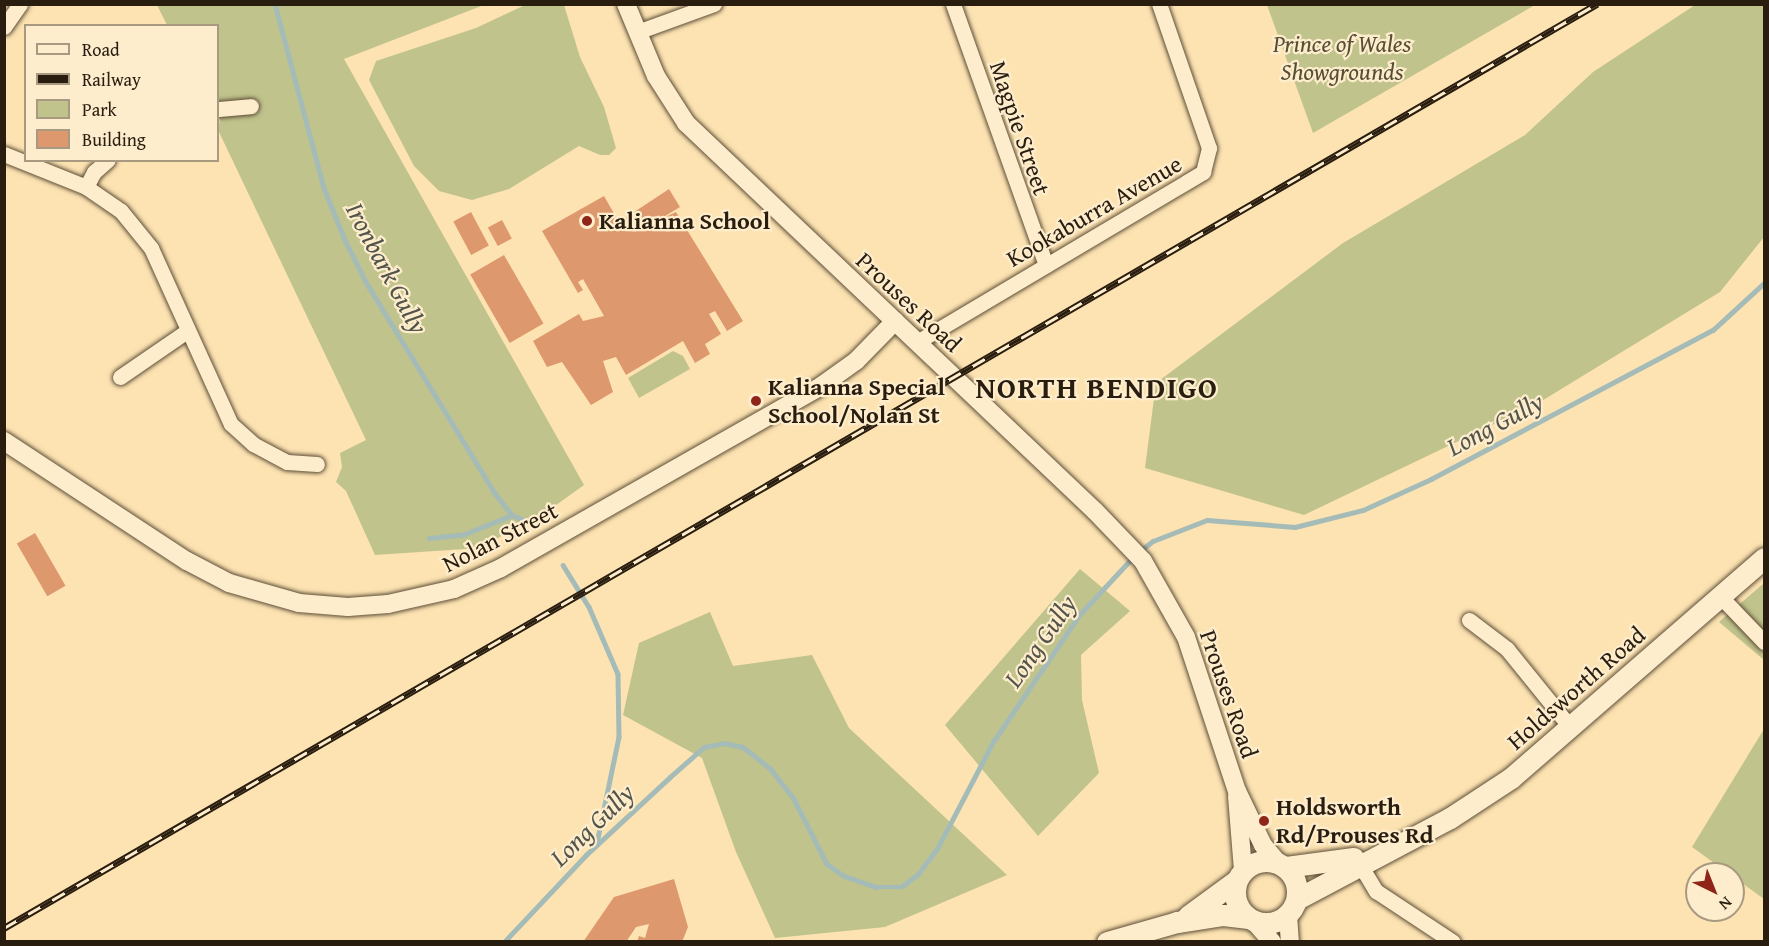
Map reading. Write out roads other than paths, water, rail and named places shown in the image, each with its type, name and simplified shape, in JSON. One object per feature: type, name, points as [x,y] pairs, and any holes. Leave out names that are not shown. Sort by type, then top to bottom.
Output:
[{"type":"main road","name":"Holdsworth Road","points":[[1292,907],[1357,862],[1409,840],[1511,778],[1764,558]]},
{"type":"main road","points":[[1107,942],[1177,922],[1233,914],[1271,923],[1292,907],[1296,881],[1282,865],[1259,861],[1177,922]]},
{"type":"main road","name":"Holdsworth Road","points":[[1282,865],[1357,862]]},
{"type":"main road","points":[[1240,875],[1236,901],[1251,919]]},
{"type":"street","points":[[4,27],[20,4]]},
{"type":"street","name":"Prouses Road","points":[[626,4],[664,91],[686,123],[1137,554],[1186,637],[1237,791],[1263,845],[1282,865]]},
{"type":"street","points":[[637,32],[714,4]]},
{"type":"street","name":"Magpie Street","points":[[953,4],[1046,265]]},
{"type":"street","name":"Kookaburra Avenue","points":[[917,342],[1195,179],[1208,163],[1209,148],[1159,4]]},
{"type":"street","points":[[219,109],[238,104],[251,106]]},
{"type":"street","points":[[4,154],[86,187],[121,211],[145,238],[221,409],[237,432],[287,462],[317,464]]},
{"type":"street","points":[[86,187],[94,172],[106,162]]},
{"type":"street","name":"Nolan Street","points":[[4,441],[187,561],[229,583],[299,603],[348,607],[388,604],[454,589],[501,568],[821,386],[856,361],[895,321]]},
{"type":"street","points":[[120,377],[187,331]]},
{"type":"street","points":[[1720,596],[1764,642]]},
{"type":"street","points":[[1469,620],[1507,649],[1571,728]]},
{"type":"street","name":"Prouses Road","points":[[1237,791],[1240,875]]},
{"type":"street","points":[[1357,862],[1376,891],[1453,942]]},
{"type":"street","points":[[1290,942],[1292,907]]},
{"type":"street","points":[[1251,919],[1272,942]]},
{"type":"waterway","name":"Ironbark Gully","points":[[275,4],[324,188],[345,240],[366,282],[494,492],[512,515],[524,520]]},
{"type":"waterway","name":"Long Gully","points":[[1140,551],[1153,541],[1207,520],[1295,527],[1363,510],[1431,479],[1713,330],[1764,283]]},
{"type":"waterway","points":[[429,538],[465,534],[512,515]]},
{"type":"waterway","name":"Long Gully","points":[[504,942],[586,855],[670,777],[704,747],[724,743],[743,747],[770,768],[793,797],[827,864],[844,876],[876,887],[901,887],[918,874],[937,849],[993,742],[1080,614],[1134,556]]},
{"type":"waterway","name":"Ironbark Gully","points":[[563,565],[589,607],[618,674],[619,737],[597,843]]},
{"type":"railway","points":[[4,928],[1597,4]]},
{"type":"place","name":"Kalianna School","points":[[587,221]]},
{"type":"place","name":"Kalianna Special School/Nolan St","points":[[756,401]]},
{"type":"place","name":"Holdsworth Rd/Prouses Rd","points":[[1264,821]]},
{"type":"district","name":"NORTH BENDIGO","points":[[1097,387]]},
{"type":"park label","name":"Prince of Wales Showgrounds","points":[[1342,58]]}]
